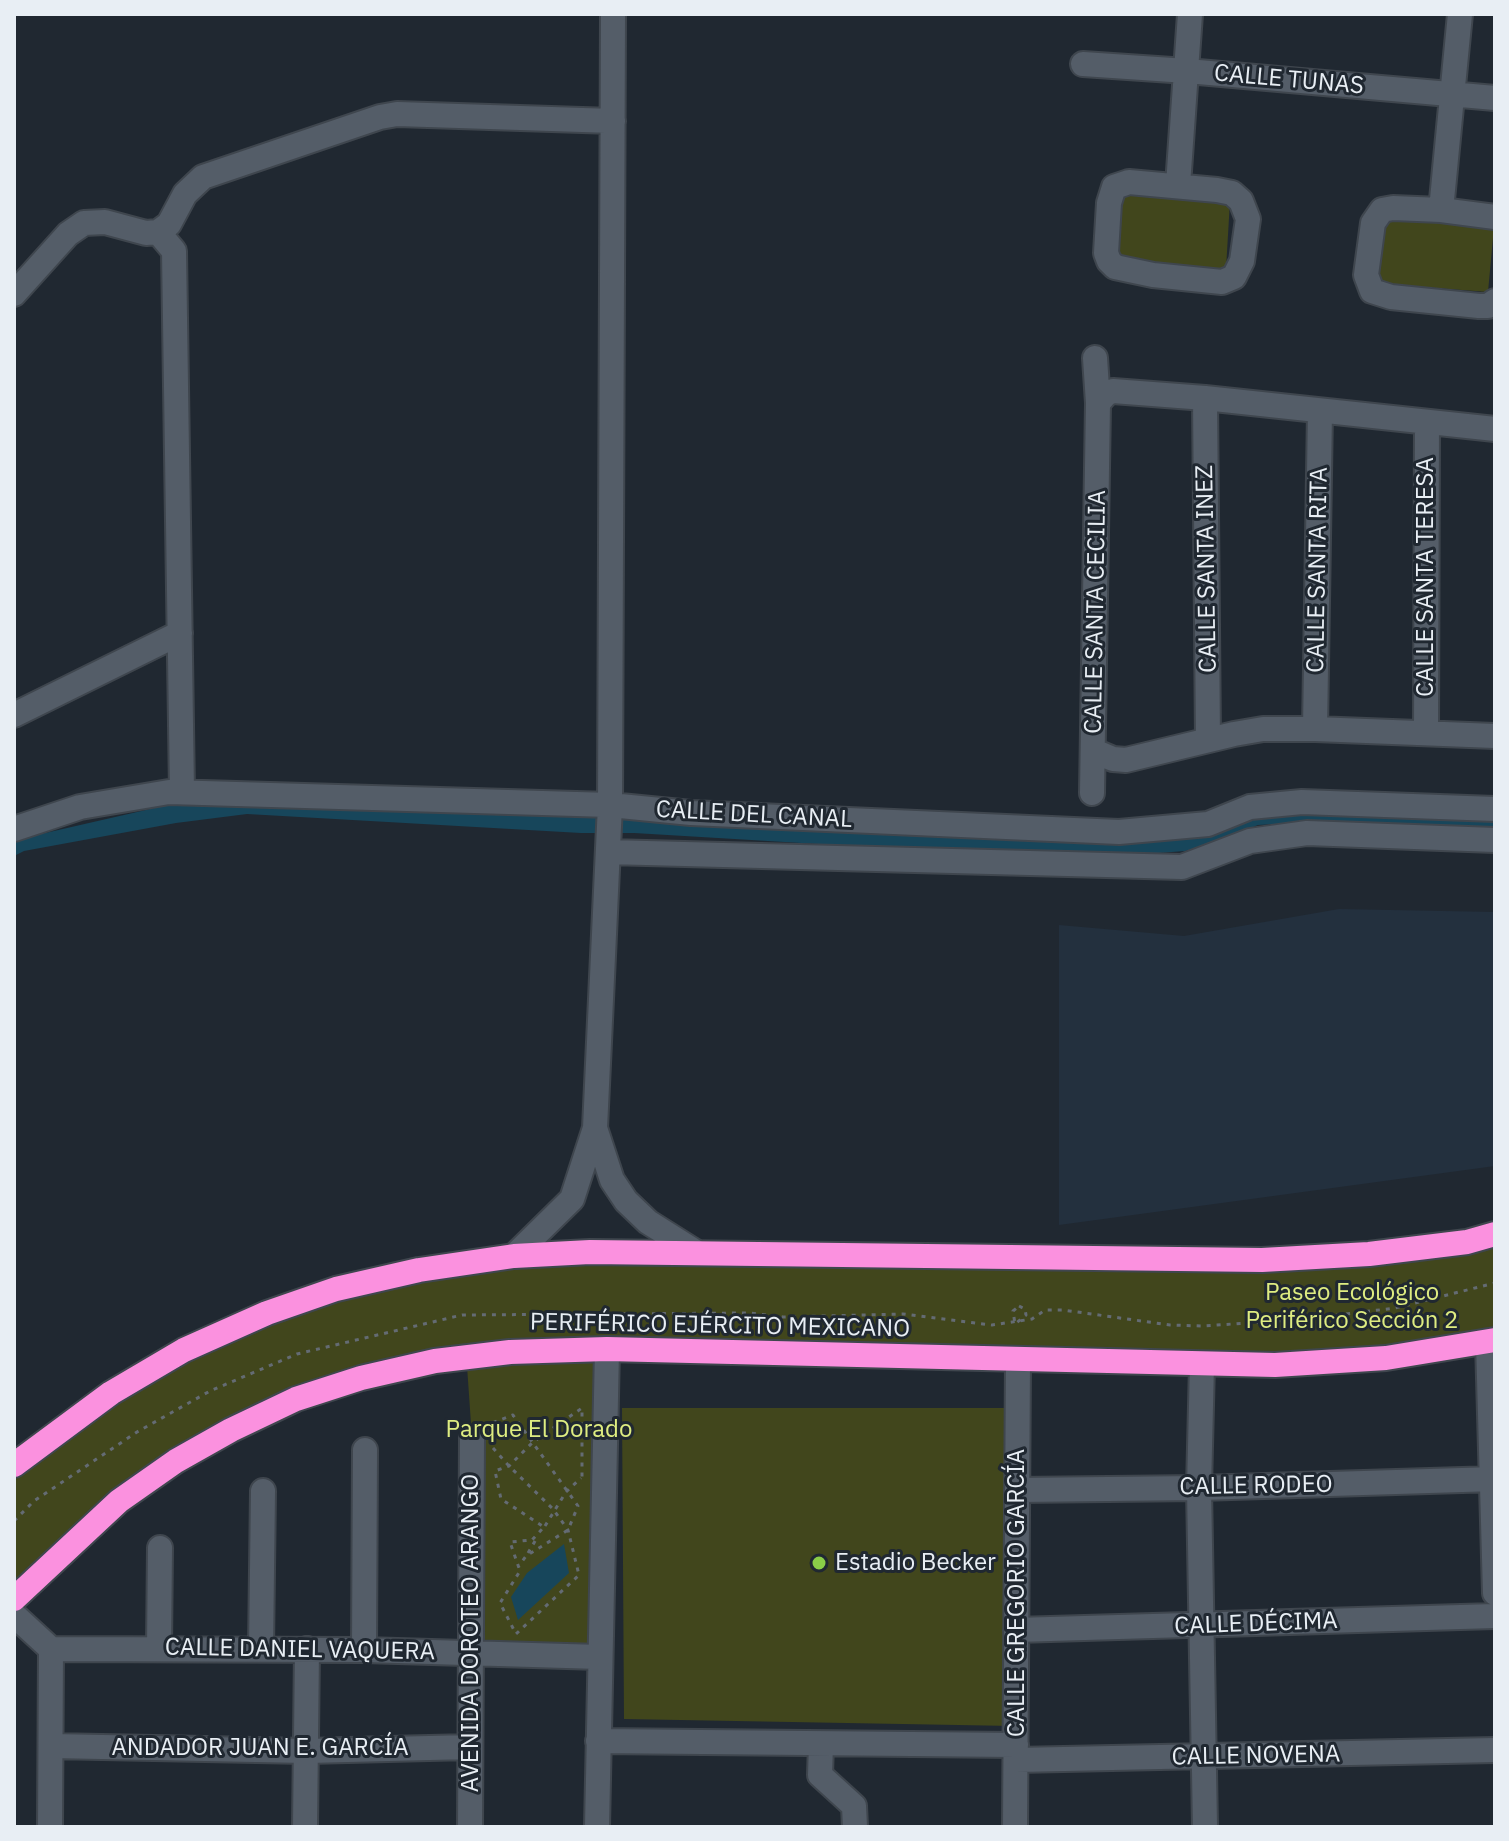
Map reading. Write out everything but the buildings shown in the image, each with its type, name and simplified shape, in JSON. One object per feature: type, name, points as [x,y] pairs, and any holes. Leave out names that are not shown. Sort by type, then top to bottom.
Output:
[{"type":"highway","points":[[14,1465],[111,1393],[184,1350],[267,1313],[336,1289],[405,1273],[514,1256],[590,1252],[1262,1260],[1369,1254],[1467,1242],[1495,1234]]},
{"type":"highway","name":"PERIFÉRICO EJÉRCITO MEXICANO","points":[[14,1599],[131,1493],[176,1461],[296,1399],[361,1378],[435,1361],[510,1352],[607,1349],[1275,1365],[1386,1358],[1491,1341]]},
{"type":"street","points":[[514,1256],[572,1199],[595,1128],[610,805],[613,14]]},
{"type":"street","points":[[1178,185],[1190,14]]},
{"type":"street","points":[[1441,210],[1460,14]]},
{"type":"street","name":"CALLE TUNAS","points":[[1083,64],[1495,98]]},
{"type":"street","points":[[14,294],[68,234],[84,223],[105,222],[146,233],[158,232],[169,224],[185,194],[203,177],[380,117],[397,114],[613,121]]},
{"type":"street","points":[[1129,182],[1178,185],[1232,193],[1246,210],[1248,219],[1242,261],[1229,281],[1125,271],[1109,261],[1106,253],[1109,203],[1114,187],[1129,182]]},
{"type":"street","points":[[1495,217],[1393,208],[1376,215],[1366,275],[1372,291],[1391,297],[1479,306],[1488,306],[1495,301]]},
{"type":"street","points":[[158,232],[174,251],[182,792]]},
{"type":"street","name":"CALLE SANTA CECILIA","points":[[1095,358],[1098,403],[1094,751],[1113,759],[1126,760],[1263,729],[1495,736]]},
{"type":"street","points":[[1098,403],[1113,391],[1495,429]]},
{"type":"street","name":"CALLE SANTA INEZ","points":[[1205,398],[1208,740]]},
{"type":"street","name":"CALLE SANTA RITA","points":[[1315,729],[1320,411]]},
{"type":"street","name":"CALLE SANTA TERESA","points":[[1426,732],[1427,422]]},
{"type":"street","points":[[14,715],[180,633]]},
{"type":"street","points":[[1092,793],[1094,751]]},
{"type":"street","name":"CALLE DEL CANAL","points":[[14,829],[80,807],[169,792],[610,805],[691,813],[1119,832],[1208,824],[1250,807],[1302,802],[1495,809]]},
{"type":"street","points":[[608,852],[1182,867],[1250,841],[1307,833],[1495,840]]},
{"type":"street","points":[[595,1128],[612,1180],[626,1201],[648,1222],[694,1251]]},
{"type":"street","points":[[1491,1341],[1495,1593]]},
{"type":"street","points":[[597,1827],[607,1349]]},
{"type":"street","name":"CALLE GREGORIO GARCÍA","points":[[1015,1827],[1018,1360]]},
{"type":"street","points":[[1202,1364],[1199,1488],[1205,1827]]},
{"type":"street","name":"AVENIDA DOROTEO ARANGO","points":[[470,1827],[472,1438]]},
{"type":"street","points":[[364,1650],[365,1450]]},
{"type":"street","name":"CALLE RODEO","points":[[1017,1490],[1494,1480]]},
{"type":"street","points":[[261,1649],[263,1491]]},
{"type":"street","points":[[159,1648],[160,1548]]},
{"type":"street","points":[[14,1615],[51,1649],[50,1827]]},
{"type":"street","name":"CALLE DÉCIMA","points":[[1016,1630],[1495,1616]]},
{"type":"street","name":"CALLE DANIEL VAQUERA","points":[[51,1649],[307,1649],[600,1657]]},
{"type":"street","points":[[305,1827],[307,1649]]},
{"type":"street","points":[[598,1741],[821,1744],[1016,1753]]},
{"type":"street","points":[[821,1744],[820,1775],[854,1806],[855,1827]]},
{"type":"street","name":"ANDADOR JUAN E. GARCÍA","points":[[51,1746],[307,1751],[470,1747]]},
{"type":"street","name":"CALLE NOVENA","points":[[1016,1753],[1205,1758],[1495,1750]]},
{"type":"path","points":[[1019,1306],[1026,1311],[1021,1320],[1015,1324],[1013,1313],[1019,1306]]},
{"type":"path","points":[[544,1527],[501,1499],[495,1471],[509,1466],[533,1442],[582,1408],[582,1478]]},
{"type":"path","points":[[526,1556],[568,1530],[578,1506],[513,1415],[492,1423],[493,1448],[553,1509],[568,1530],[579,1575],[516,1634],[500,1603],[520,1571],[510,1542],[532,1540],[544,1527]]},
{"type":"path","points":[[518,1567],[566,1492],[582,1478],[606,1472]]},
{"type":"shaded area","points":[[1339,909],[1495,912],[1495,1166],[1059,1225],[1059,925],[1184,936]]},
{"type":"green space","points":[[1116,193],[1230,201],[1226,269],[1112,261]]},
{"type":"green space","points":[[1377,217],[1494,227],[1488,292],[1371,283]]},
{"type":"green space","name":"Paseo Ecológico Periférico Sección 2","points":[[1495,1238],[1495,1336],[1358,1357],[899,1354],[408,1364],[185,1451],[14,1594],[14,1472],[118,1392],[258,1320],[515,1257],[1030,1261]]},
{"type":"green space","name":"Parque El Dorado","points":[[606,1358],[600,1656],[470,1651],[472,1438],[467,1366]]},
{"type":"green space","name":"Estadio Becker","points":[[622,1408],[1018,1408],[1013,1726],[624,1719]]},
{"type":"water","points":[[242,799],[1120,841],[1180,839],[1258,811],[1495,815],[1495,828],[1329,821],[1258,825],[1185,851],[1119,856],[581,833],[247,814],[176,823],[24,851],[14,856],[14,841],[19,839],[172,804]]},
{"type":"water","points":[[564,1544],[569,1573],[518,1620],[511,1597],[527,1573]]},
{"type":"place","name":"Estadio Becker","points":[[819,1563]]}]
